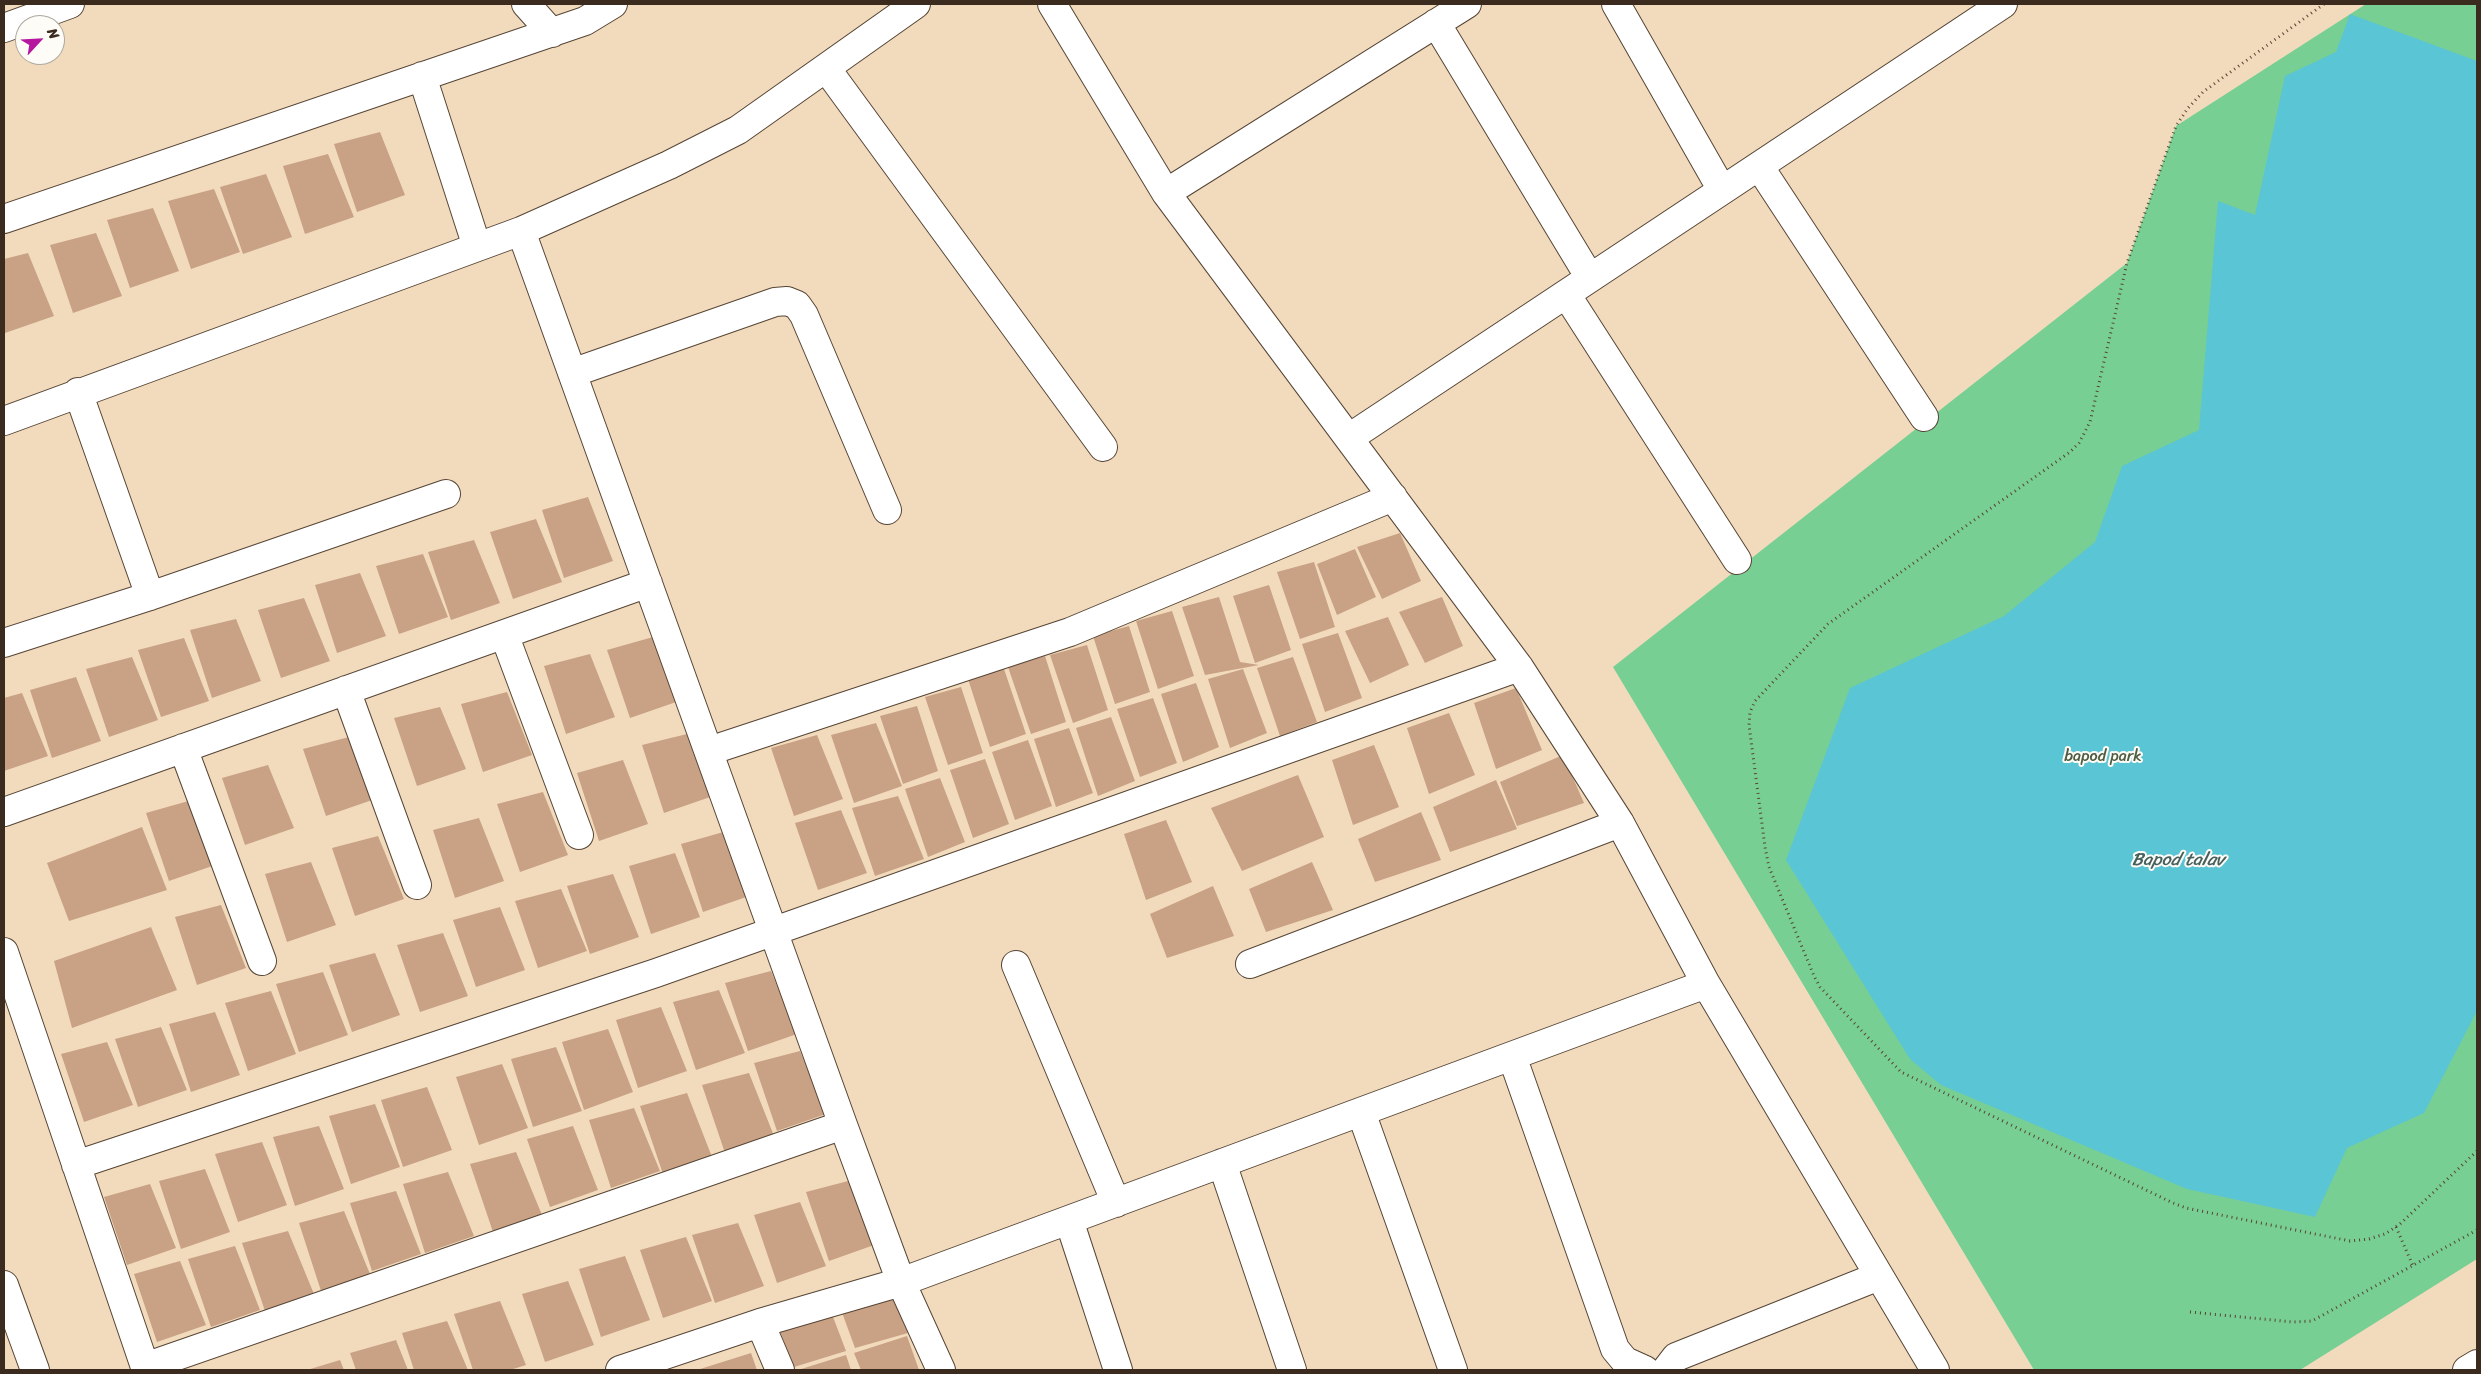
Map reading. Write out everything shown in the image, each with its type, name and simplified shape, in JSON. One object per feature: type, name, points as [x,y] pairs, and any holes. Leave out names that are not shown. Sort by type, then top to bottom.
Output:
[{"type":"street","points":[[4,28],[70,4]]},
{"type":"street","points":[[526,4],[552,33]]},
{"type":"street","points":[[4,218],[586,22],[613,4]]},
{"type":"street","points":[[4,421],[78,392],[521,231],[669,165],[738,130],[916,4]]},
{"type":"street","points":[[1052,4],[1166,193],[1519,667],[1620,823],[1706,984],[1935,1370]]},
{"type":"street","points":[[1166,193],[1467,4]]},
{"type":"street","points":[[1616,4],[1722,190]]},
{"type":"street","points":[[1348,438],[2003,4]]},
{"type":"street","points":[[1436,23],[1590,278]]},
{"type":"street","points":[[826,68],[1103,447]]},
{"type":"street","points":[[422,76],[476,248]]},
{"type":"street","points":[[1759,166],[1924,417]]},
{"type":"street","points":[[521,231],[842,1125],[901,1282],[941,1370]]},
{"type":"street","points":[[1566,294],[1737,560]]},
{"type":"street","points":[[572,373],[775,302],[787,300],[796,305],[804,315],[887,510]]},
{"type":"street","points":[[78,392],[150,596]]},
{"type":"street","points":[[4,643],[150,596],[446,494]]},
{"type":"street","points":[[709,751],[1070,632],[1393,497]]},
{"type":"street","points":[[4,812],[648,583]]},
{"type":"street","points":[[504,634],[579,835]]},
{"type":"street","points":[[76,1165],[656,973],[1519,667]]},
{"type":"street","points":[[346,690],[417,885]]},
{"type":"street","points":[[183,748],[262,961]]},
{"type":"street","points":[[1250,964],[1620,823]]},
{"type":"street","points":[[4,952],[146,1369],[842,1125]]},
{"type":"street","points":[[1016,965],[1116,1202]]},
{"type":"street","points":[[620,1370],[760,1323],[901,1282],[1706,984]]},
{"type":"street","points":[[1512,1056],[1615,1350],[1625,1361],[1645,1370]]},
{"type":"street","points":[[1361,1112],[1453,1370]]},
{"type":"street","points":[[1222,1163],[1292,1370]]},
{"type":"street","points":[[1069,1220],[1118,1370]]},
{"type":"street","points":[[1666,1370],[1676,1357],[1879,1276]]},
{"type":"street","points":[[4,1285],[35,1370]]},
{"type":"street","points":[[760,1323],[780,1370]]},
{"type":"street","points":[[2467,1370],[2477,1364]]},
{"type":"path","points":[[2324,4],[2203,92],[2188,108],[2176,126],[2127,263],[2090,422],[2079,443],[2070,452],[1828,624],[1755,701],[1750,712],[1749,724],[1769,867],[1807,962],[1820,987],[1901,1072],[2186,1208],[2350,1241],[2368,1240],[2385,1234],[2396,1227],[2477,1151]]},
{"type":"path","points":[[2396,1227],[2413,1266]]},
{"type":"path","points":[[2190,1312],[2293,1322],[2312,1321],[2477,1230]]},
{"type":"green space","name":"Bapod talav","points":[[2366,4],[2477,4],[2477,1259],[2300,1370],[2034,1370],[1613,667],[2127,263],[2176,126]]},
{"type":"water","name":"Bapod talav","points":[[2350,14],[2477,61],[2477,1011],[2424,1113],[2347,1148],[2315,1217],[2187,1189],[1941,1085],[1910,1059],[1786,860],[1850,688],[2004,616],[2095,542],[2122,466],[2199,430],[2218,201],[2255,215],[2285,76],[2336,52]]},
{"type":"building","points":[[380,132],[405,195],[357,212],[334,144]]},
{"type":"building","points":[[328,154],[354,217],[305,234],[283,166]]},
{"type":"building","points":[[266,174],[292,237],[243,254],[220,187]]},
{"type":"building","points":[[214,189],[240,252],[191,269],[168,201]]},
{"type":"building","points":[[153,208],[179,271],[130,288],[107,220]]},
{"type":"building","points":[[96,233],[122,296],[73,313],[50,245]]},
{"type":"building","points":[[28,253],[54,316],[5,333],[4,259]]},
{"type":"building","points":[[588,497],[613,561],[564,578],[542,510]]},
{"type":"building","points":[[536,519],[562,582],[513,599],[490,532]]},
{"type":"building","points":[[1400,533],[1421,581],[1382,599],[1357,547]]},
{"type":"building","points":[[474,540],[500,603],[451,620],[428,552]]},
{"type":"building","points":[[1355,549],[1376,597],[1337,615],[1317,564]]},
{"type":"building","points":[[423,554],[448,617],[399,634],[376,566]]},
{"type":"building","points":[[1314,562],[1335,627],[1300,639],[1277,572]]},
{"type":"building","points":[[360,573],[386,636],[337,653],[315,585]]},
{"type":"building","points":[[1269,585],[1291,650],[1255,663],[1233,596]]},
{"type":"building","points":[[1219,597],[1240,662],[1259,665],[1205,675],[1182,607]]},
{"type":"building","points":[[1442,597],[1463,646],[1425,663],[1399,612]]},
{"type":"building","points":[[304,598],[330,661],[281,678],[258,610]]},
{"type":"building","points":[[1172,611],[1194,676],[1158,689],[1136,621]]},
{"type":"building","points":[[1388,617],[1409,665],[1370,683],[1345,631]]},
{"type":"building","points":[[236,619],[261,681],[212,698],[190,630]]},
{"type":"building","points":[[1129,626],[1150,692],[1115,704],[1093,636]]},
{"type":"building","points":[[1338,633],[1362,698],[1325,712],[1302,644]]},
{"type":"building","points":[[653,637],[679,701],[630,718],[607,650]]},
{"type":"building","points":[[184,638],[209,701],[161,717],[138,650]]},
{"type":"building","points":[[1087,645],[1108,710],[1073,723],[1050,655]]},
{"type":"building","points":[[590,654],[615,717],[566,734],[544,666]]},
{"type":"building","points":[[1045,656],[1066,722],[1031,734],[1008,667]]},
{"type":"building","points":[[132,657],[158,720],[109,737],[86,669]]},
{"type":"building","points":[[1293,657],[1317,722],[1280,736],[1257,668]]},
{"type":"building","points":[[1004,669],[1026,734],[990,747],[968,679]]},
{"type":"building","points":[[1243,669],[1267,733],[1230,748],[1208,679]]},
{"type":"building","points":[[76,677],[101,741],[52,758],[30,690]]},
{"type":"building","points":[[1196,683],[1219,747],[1183,762],[1161,694]]},
{"type":"building","points":[[961,687],[983,753],[948,765],[925,697]]},
{"type":"building","points":[[1516,688],[1542,750],[1496,769],[1474,703]]},
{"type":"building","points":[[507,692],[532,755],[483,772],[461,704]]},
{"type":"building","points":[[22,693],[48,756],[4,771],[4,698]]},
{"type":"building","points":[[1153,698],[1177,763],[1140,777],[1117,709]]},
{"type":"building","points":[[917,706],[938,771],[903,784],[880,716]]},
{"type":"building","points":[[440,707],[466,769],[417,786],[394,718]]},
{"type":"building","points":[[1449,713],[1475,775],[1429,794],[1407,728]]},
{"type":"building","points":[[1111,717],[1135,781],[1098,796],[1076,728]]},
{"type":"building","points":[[876,723],[902,786],[854,803],[831,735]]},
{"type":"building","points":[[1069,728],[1093,793],[1056,807],[1034,739]]},
{"type":"building","points":[[687,734],[713,796],[664,813],[642,745]]},
{"type":"building","points":[[817,735],[843,799],[794,816],[771,748]]},
{"type":"building","points":[[349,737],[375,799],[326,816],[303,749]]},
{"type":"building","points":[[1028,740],[1052,806],[1015,820],[992,752]]},
{"type":"building","points":[[1374,745],[1399,807],[1353,825],[1332,760]]},
{"type":"building","points":[[1563,755],[1584,803],[1517,826],[1500,782]]},
{"type":"building","points":[[985,759],[1009,824],[973,838],[950,770]]},
{"type":"building","points":[[623,760],[648,824],[599,841],[577,773]]},
{"type":"building","points":[[268,765],[294,828],[245,845],[222,778]]},
{"type":"building","points":[[1298,775],[1324,837],[1242,871],[1211,808]]},
{"type":"building","points":[[940,778],[965,842],[928,857],[905,789]]},
{"type":"building","points":[[1496,780],[1517,829],[1450,852],[1433,807]]},
{"type":"building","points":[[543,792],[568,855],[520,872],[497,804]]},
{"type":"building","points":[[898,796],[924,859],[875,876],[852,808]]},
{"type":"building","points":[[192,800],[218,864],[169,881],[146,813]]},
{"type":"building","points":[[841,810],[867,873],[818,890],[795,823]]},
{"type":"building","points":[[1421,812],[1441,860],[1375,882],[1358,839]]},
{"type":"building","points":[[479,818],[504,881],[455,898],[433,830]]},
{"type":"building","points":[[1166,820],[1192,882],[1146,900],[1124,834]]},
{"type":"building","points":[[142,827],[167,890],[69,921],[47,863]]},
{"type":"building","points":[[727,831],[752,895],[703,912],[681,844]]},
{"type":"building","points":[[378,836],[404,899],[355,916],[332,848]]},
{"type":"building","points":[[675,853],[700,917],[651,934],[629,866]]},
{"type":"building","points":[[311,862],[336,925],[287,942],[265,874]]},
{"type":"building","points":[[1312,862],[1333,910],[1266,932],[1249,889]]},
{"type":"building","points":[[613,874],[639,937],[590,954],[567,886]]},
{"type":"building","points":[[1213,886],[1234,936],[1167,958],[1150,914]]},
{"type":"building","points":[[561,889],[587,951],[538,968],[515,901]]},
{"type":"building","points":[[221,905],[246,968],[197,985],[175,917]]},
{"type":"building","points":[[500,907],[525,970],[476,987],[453,920]]},
{"type":"building","points":[[151,927],[177,990],[72,1028],[54,961]]},
{"type":"building","points":[[443,933],[468,996],[420,1012],[397,945]]},
{"type":"building","points":[[375,953],[400,1015],[352,1032],[329,965]]},
{"type":"building","points":[[771,971],[797,1034],[748,1051],[725,983]]},
{"type":"building","points":[[323,972],[348,1035],[299,1052],[276,984]]},
{"type":"building","points":[[719,990],[745,1053],[696,1070],[673,1002]]},
{"type":"building","points":[[271,991],[296,1054],[248,1071],[225,1003]]},
{"type":"building","points":[[661,1007],[687,1071],[638,1088],[616,1020]]},
{"type":"building","points":[[215,1012],[240,1075],[191,1092],[169,1024]]},
{"type":"building","points":[[161,1027],[187,1090],[138,1107],[115,1039]]},
{"type":"building","points":[[608,1029],[633,1092],[584,1110],[562,1042]]},
{"type":"building","points":[[107,1042],[133,1105],[84,1122],[61,1054]]},
{"type":"building","points":[[556,1047],[582,1111],[533,1127],[511,1059]]},
{"type":"building","points":[[800,1051],[826,1114],[777,1131],[754,1063]]},
{"type":"building","points":[[502,1064],[528,1128],[479,1145],[456,1077]]},
{"type":"building","points":[[749,1073],[774,1136],[725,1153],[702,1085]]},
{"type":"building","points":[[427,1087],[452,1150],[403,1167],[381,1100]]},
{"type":"building","points":[[687,1093],[712,1157],[663,1174],[640,1106]]},
{"type":"building","points":[[375,1104],[400,1167],[351,1184],[329,1116]]},
{"type":"building","points":[[634,1108],[660,1171],[611,1188],[589,1120]]},
{"type":"building","points":[[319,1126],[344,1189],[295,1206],[273,1137]]},
{"type":"building","points":[[573,1126],[598,1190],[550,1207],[527,1139]]},
{"type":"building","points":[[262,1142],[287,1205],[238,1222],[215,1154]]},
{"type":"building","points":[[516,1152],[542,1215],[493,1232],[470,1164]]},
{"type":"building","points":[[205,1169],[230,1232],[181,1249],[159,1181]]},
{"type":"building","points":[[448,1172],[474,1236],[425,1253],[403,1184]]},
{"type":"building","points":[[852,1180],[877,1244],[829,1261],[806,1192]]},
{"type":"building","points":[[150,1184],[176,1248],[127,1265],[104,1197]]},
{"type":"building","points":[[396,1191],[421,1254],[372,1271],[350,1203]]},
{"type":"building","points":[[800,1202],[826,1266],[777,1283],[754,1215]]},
{"type":"building","points":[[344,1211],[370,1274],[321,1291],[299,1223]]},
{"type":"building","points":[[738,1223],[764,1286],[715,1303],[692,1235]]},
{"type":"building","points":[[288,1231],[314,1294],[265,1311],[242,1243]]},
{"type":"building","points":[[686,1237],[712,1301],[663,1318],[640,1250]]},
{"type":"building","points":[[235,1246],[260,1310],[211,1327],[188,1259]]},
{"type":"building","points":[[625,1256],[650,1320],[601,1337],[579,1269]]},
{"type":"building","points":[[180,1261],[206,1325],[157,1342],[134,1274]]},
{"type":"building","points":[[568,1281],[594,1345],[545,1362],[522,1294]]},
{"type":"building","points":[[892,1290],[908,1333],[855,1348],[840,1307]]},
{"type":"building","points":[[500,1301],[526,1365],[510,1370],[473,1370],[454,1314]]},
{"type":"building","points":[[830,1309],[846,1351],[794,1367],[778,1326]]},
{"type":"building","points":[[447,1321],[468,1370],[414,1370],[402,1333]]},
{"type":"building","points":[[907,1336],[919,1370],[861,1370],[854,1353]]},
{"type":"building","points":[[396,1340],[408,1370],[356,1370],[350,1353]]},
{"type":"building","points":[[751,1353],[757,1370],[697,1370]]},
{"type":"building","points":[[846,1355],[851,1370],[798,1370]]},
{"type":"building","points":[[340,1360],[344,1370],[307,1370]]},
{"type":"park label","name":"bapod park","points":[[2103,757]]}]
